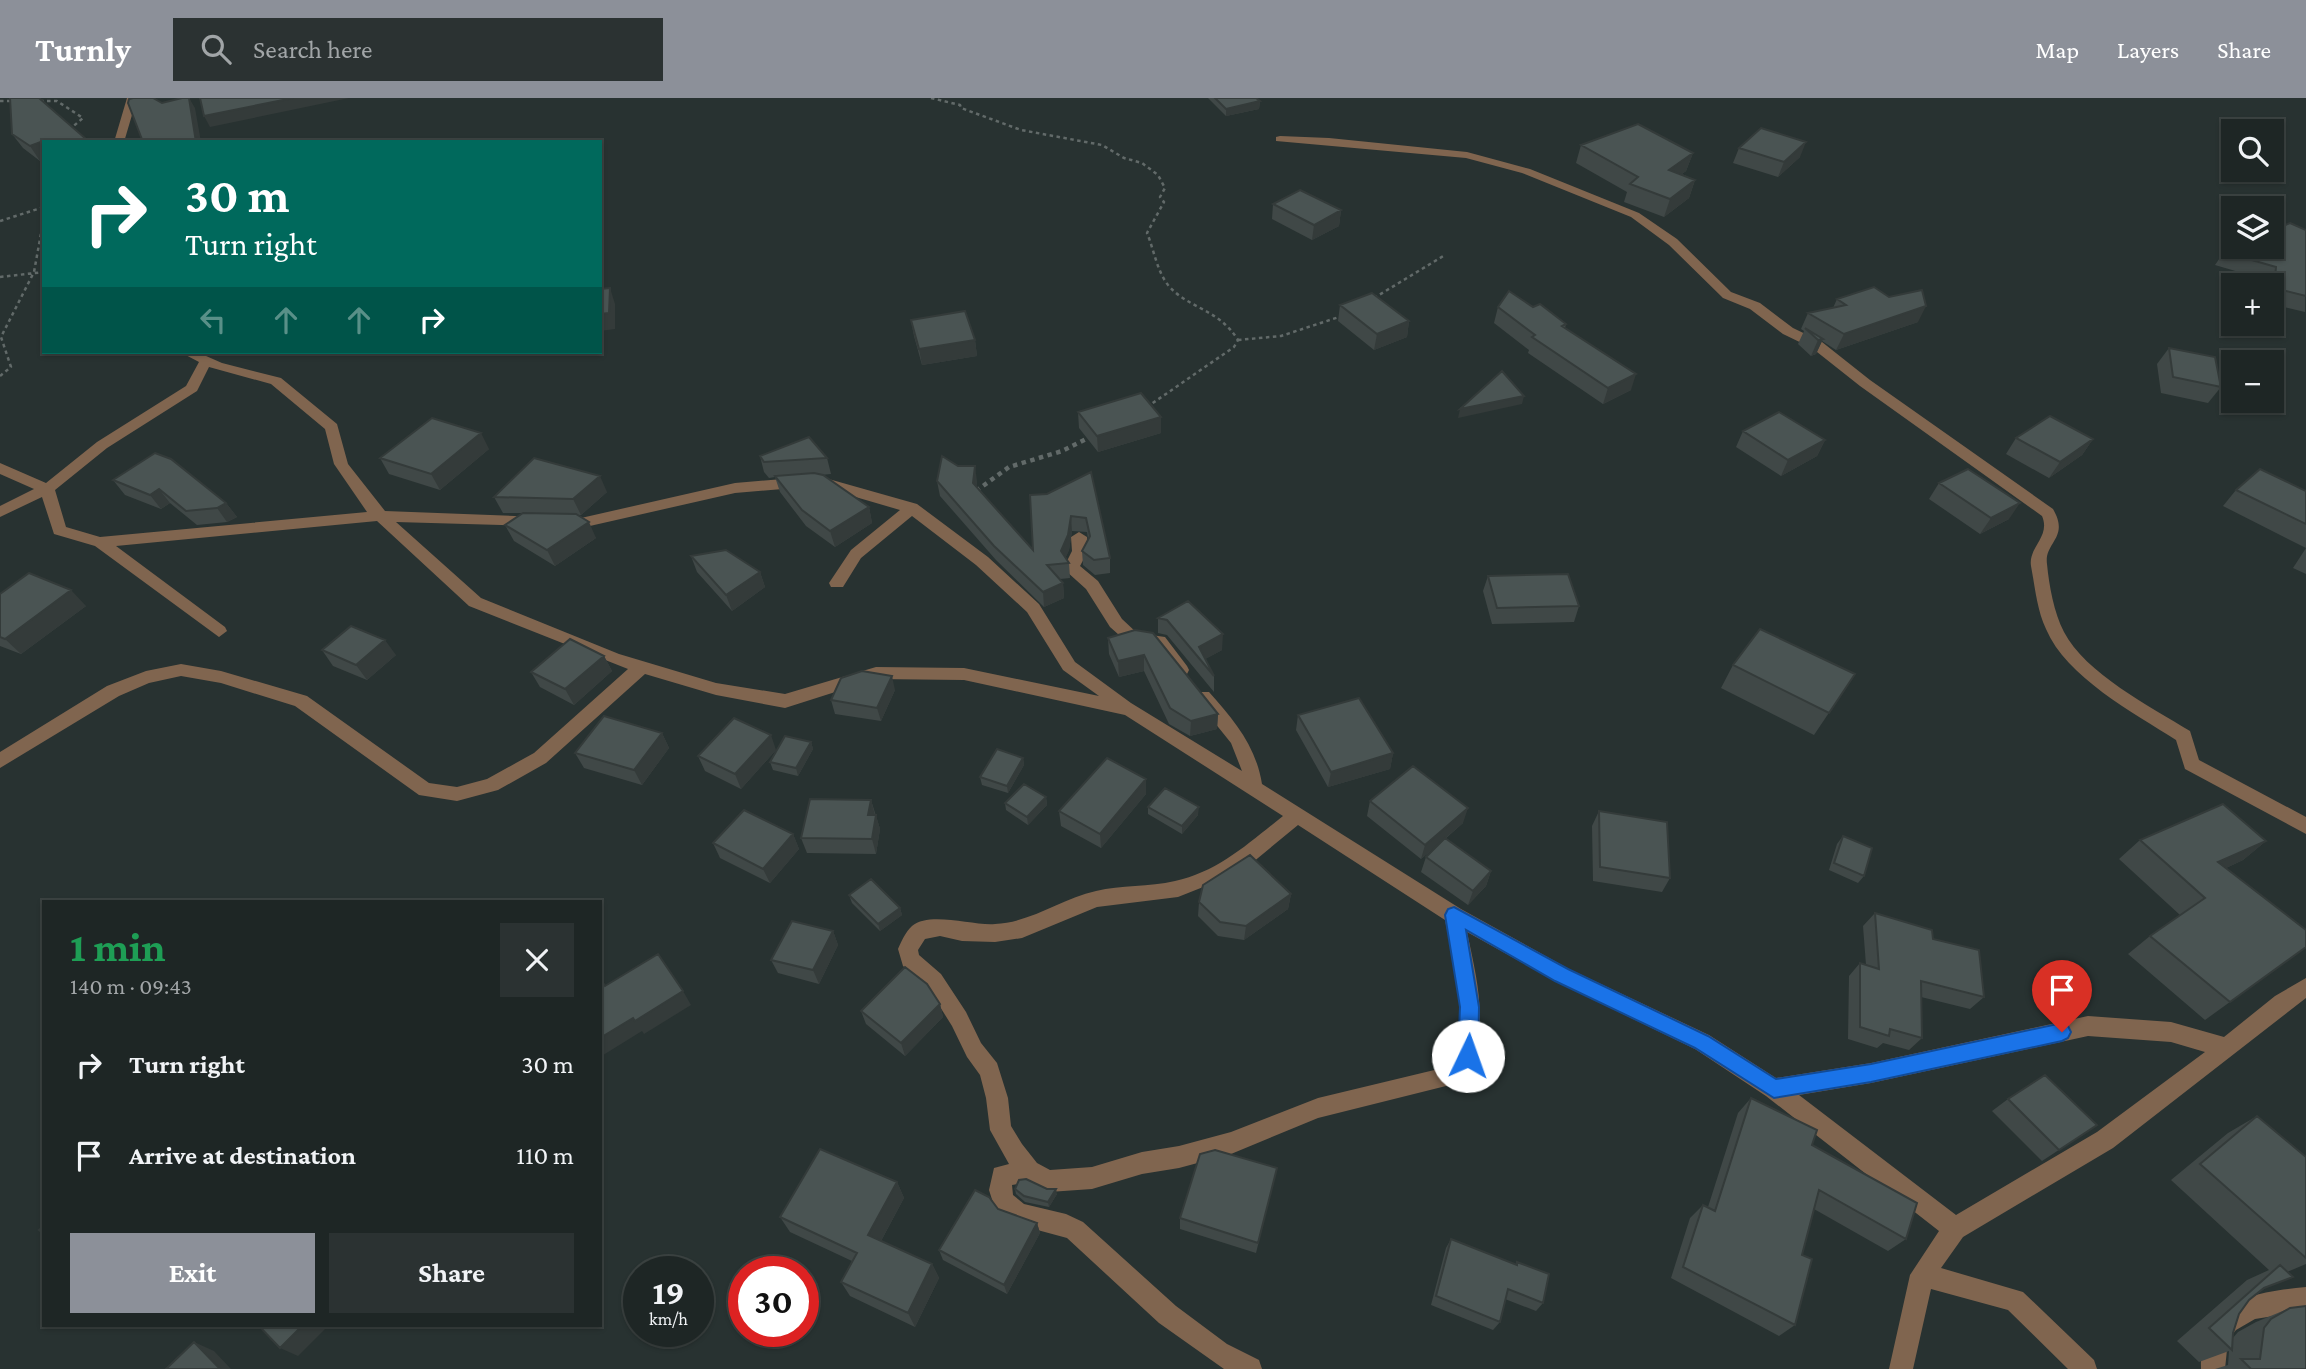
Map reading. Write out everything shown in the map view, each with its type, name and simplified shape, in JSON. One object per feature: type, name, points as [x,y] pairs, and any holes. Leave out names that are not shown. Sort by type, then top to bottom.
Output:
[{"type":"street","points":[[120,140],[132,98]]},
{"type":"street","points":[[1280,139],[1329,141],[1467,155],[1526,170],[1635,215],[1673,242],[1727,295],[1755,306],[1788,331],[1817,345],[1865,383],[2048,513],[2053,522],[2053,531],[2038,560],[2054,629],[2070,656],[2150,715],[2184,736],[2191,764],[2306,826]]},
{"type":"street","points":[[191,354],[206,361],[276,381],[332,427],[341,464],[381,516],[475,602],[614,659],[716,689],[785,701],[876,673],[964,674],[1130,709]]},
{"type":"street","points":[[0,512],[47,489],[102,445],[192,387],[206,361]]},
{"type":"street","points":[[0,468],[47,489],[60,530],[100,542],[219,631]]},
{"type":"street","points":[[100,542],[381,516],[581,523],[735,488],[818,481],[912,508],[982,561],[1033,608],[1069,666],[1130,709],[1454,915],[1562,975],[1702,1042],[1774,1089],[1955,1229]]},
{"type":"street","points":[[837,583],[856,554],[912,508]]},
{"type":"street","points":[[1079,537],[1080,551],[1072,567],[1092,585],[1116,623],[1133,638],[1159,641],[1243,744],[1254,789]]},
{"type":"street","points":[[0,761],[114,691],[146,677],[181,670],[221,677],[301,701],[425,790],[457,794],[492,785],[540,758],[642,667]]},
{"type":"street","points":[[1296,816],[1234,866],[1178,889],[1096,899],[1022,929],[995,933],[962,932],[940,927],[919,932],[908,949],[910,960],[934,980],[974,1051],[989,1070],[997,1098],[1001,1130],[1029,1171],[1049,1181],[1092,1178],[1142,1163],[1231,1143],[1318,1108],[1458,1074],[1468,1056],[1470,1007],[1454,915]]},
{"type":"street","points":[[1901,1369],[1922,1275],[1955,1229],[2105,1140],[2306,987]]},
{"type":"street","points":[[1774,1089],[1871,1073],[2088,1026],[2171,1032],[2227,1048]]},
{"type":"street","points":[[1029,1171],[1002,1175],[998,1190],[1003,1203],[1029,1220],[1068,1225],[1092,1243],[1186,1329],[1250,1369]]},
{"type":"street","points":[[1922,1275],[2015,1300],[2085,1369]]},
{"type":"street","points":[[2213,1369],[2216,1334],[2238,1311],[2306,1299]]},
{"type":"path","points":[[931,98],[960,106],[1002,125],[1056,138],[1102,145],[1124,158],[1142,163],[1158,175],[1165,188],[1160,197],[1164,202],[1147,233],[1164,278],[1172,290],[1221,318],[1238,340]]},
{"type":"path","points":[[0,101],[23,101]]},
{"type":"path","points":[[34,101],[57,101],[83,118],[65,134]]},
{"type":"path","points":[[0,221],[42,208]]},
{"type":"path","points":[[0,376],[10,367],[1,337],[34,272],[42,228]]},
{"type":"path","points":[[1367,302],[1445,255]]},
{"type":"path","points":[[0,277],[42,272]]},
{"type":"path","points":[[1238,340],[1281,336],[1345,315]]},
{"type":"path","points":[[1140,412],[1234,347],[1238,340]]},
{"type":"path","points":[[967,498],[1009,467],[1062,451],[1093,436]]},
{"type":"building","points":[[10,98],[39,98],[86,139],[42,140],[30,146],[12,134]]},
{"type":"building","points":[[153,98],[162,103],[189,98],[196,140],[142,140],[128,103],[129,99]]},
{"type":"building","points":[[200,98],[293,98],[204,116]]},
{"type":"building","points":[[1215,98],[1256,98],[1260,101],[1226,109]]},
{"type":"building","points":[[1638,124],[1693,153],[1669,170],[1695,180],[1670,199],[1630,184],[1638,177],[1581,145]]},
{"type":"building","points":[[1761,128],[1806,142],[1784,162],[1739,148]]},
{"type":"building","points":[[1300,190],[1341,210],[1314,225],[1273,204]]},
{"type":"building","points":[[2290,223],[2306,230],[2306,296],[2284,290],[2284,273],[2275,273],[2276,267],[2248,259],[2284,259],[2284,226]]},
{"type":"building","points":[[1874,287],[1889,297],[1922,290],[1926,306],[1844,334],[1808,313],[1846,305],[1837,299]]},
{"type":"building","points":[[610,288],[609,313],[602,314],[602,289]]},
{"type":"building","points":[[1509,291],[1533,307],[1540,304],[1566,324],[1562,326],[1636,374],[1608,388],[1532,337],[1535,335],[1498,307]]},
{"type":"building","points":[[1372,293],[1409,321],[1377,334],[1340,305]]},
{"type":"building","points":[[965,311],[975,340],[919,349],[911,320]]},
{"type":"building","points":[[1805,328],[1823,339],[1818,340]]},
{"type":"building","points":[[2169,348],[2215,357],[2221,387],[2173,377]]},
{"type":"building","points":[[1502,371],[1524,396],[1460,409]]},
{"type":"building","points":[[1141,393],[1161,417],[1097,436],[1078,412]]},
{"type":"building","points":[[1779,412],[1825,440],[1788,460],[1743,431]]},
{"type":"building","points":[[2050,416],[2093,439],[2060,462],[2016,438]]},
{"type":"building","points":[[432,418],[481,433],[431,474],[380,458]]},
{"type":"building","points":[[809,437],[827,458],[764,462],[760,456]]},
{"type":"building","points":[[155,453],[171,459],[226,503],[217,508],[186,511],[159,489],[150,495],[113,480]]},
{"type":"building","points":[[942,456],[958,466],[975,466],[973,483],[1033,550],[1030,495],[1047,494],[1091,472],[1110,558],[1094,560],[1082,551],[1090,536],[1086,518],[1071,516],[1068,535],[1061,551],[1069,563],[1047,565],[1063,583],[1043,592],[994,546],[937,481]]},
{"type":"building","points":[[534,458],[600,476],[573,499],[494,497]]},
{"type":"building","points":[[1968,469],[2020,503],[1991,518],[1939,483]]},
{"type":"building","points":[[2260,469],[2306,491],[2306,524],[2236,490]]},
{"type":"building","points":[[814,473],[823,475],[869,507],[830,531],[802,510],[775,476]]},
{"type":"building","points":[[523,513],[576,514],[589,522],[547,550],[505,525]]},
{"type":"building","points":[[726,550],[760,572],[726,595],[691,556]]},
{"type":"building","points":[[29,573],[71,590],[5,639],[0,637],[0,594]]},
{"type":"building","points":[[1568,574],[1579,606],[1497,608],[1488,576]]},
{"type":"building","points":[[1188,601],[1223,634],[1199,647],[1214,676],[1167,620],[1158,618]]},
{"type":"building","points":[[351,626],[385,640],[356,665],[322,650]]},
{"type":"building","points":[[1760,629],[1855,674],[1829,713],[1733,665]]},
{"type":"building","points":[[1135,630],[1153,633],[1218,714],[1191,721],[1170,708],[1144,655],[1118,661],[1108,638]]},
{"type":"building","points":[[570,639],[604,656],[565,689],[531,672]]},
{"type":"building","points":[[862,671],[892,676],[877,708],[831,700],[841,678]]},
{"type":"building","points":[[1359,698],[1393,753],[1331,772],[1298,715]]},
{"type":"building","points":[[604,716],[662,733],[634,770],[575,753]]},
{"type":"building","points":[[734,718],[771,735],[735,774],[698,756]]},
{"type":"building","points":[[785,736],[811,742],[796,768],[770,762]]},
{"type":"building","points":[[997,749],[1023,758],[1007,786],[980,777]]},
{"type":"building","points":[[1107,758],[1146,779],[1100,834],[1059,811]]},
{"type":"building","points":[[1413,766],[1468,808],[1425,845],[1370,801]]},
{"type":"building","points":[[1024,784],[1046,797],[1027,817],[1005,803]]},
{"type":"building","points":[[1165,788],[1199,807],[1182,826],[1148,807]]},
{"type":"building","points":[[810,799],[871,800],[868,815],[876,815],[872,839],[801,838]]},
{"type":"building","points":[[2223,804],[2266,841],[2218,862],[2306,930],[2306,947],[2230,1002],[2150,936],[2205,898],[2140,840]]},
{"type":"building","points":[[744,810],[793,834],[763,869],[713,843]]},
{"type":"building","points":[[1599,811],[1667,822],[1670,878],[1600,867]]},
{"type":"building","points":[[1843,836],[1872,848],[1864,876],[1834,863]]},
{"type":"building","points":[[1445,838],[1491,871],[1473,891],[1426,857]]},
{"type":"building","points":[[1250,855],[1291,894],[1246,926],[1220,922],[1199,902],[1203,885]]},
{"type":"building","points":[[871,879],[900,908],[878,924],[849,895]]},
{"type":"building","points":[[1875,913],[1932,930],[1933,939],[1979,950],[1984,997],[1921,981],[1922,1038],[1890,1029],[1889,1036],[1860,1027],[1860,963],[1879,969]]},
{"type":"building","points":[[792,921],[833,931],[813,970],[771,960]]},
{"type":"building","points":[[658,954],[683,991],[635,1021],[633,1018],[602,1037],[602,981],[605,986]]},
{"type":"building","points":[[905,967],[927,984],[940,1004],[901,1043],[861,1011]]},
{"type":"building","points":[[2045,1075],[2097,1125],[2059,1150],[2008,1099]]},
{"type":"building","points":[[1751,1098],[1817,1130],[1812,1145],[1917,1203],[1906,1239],[1819,1190],[1802,1255],[1812,1259],[1795,1325],[1683,1267],[1703,1205],[1715,1211]]},
{"type":"building","points":[[2257,1116],[2306,1157],[2306,1258],[2200,1164]]},
{"type":"building","points":[[820,1149],[897,1182],[868,1235],[932,1264],[908,1313],[841,1282],[857,1253],[780,1217]]},
{"type":"building","points":[[1215,1150],[1277,1168],[1258,1243],[1180,1218],[1200,1154]]},
{"type":"building","points":[[1026,1179],[1047,1189],[1056,1189],[1048,1202],[1024,1196],[1015,1189],[1019,1180]]},
{"type":"building","points":[[975,1190],[989,1197],[998,1209],[1037,1223],[1004,1285],[939,1250]]},
{"type":"building","points":[[1451,1239],[1517,1265],[1517,1262],[1549,1274],[1543,1303],[1508,1289],[1500,1322],[1436,1296]]},
{"type":"building","points":[[2280,1265],[2293,1277],[2264,1288],[2249,1300],[2239,1314],[2233,1333],[2232,1350],[2209,1328]]},
{"type":"building","points":[[2306,1306],[2306,1369],[2251,1369],[2241,1359],[2260,1359],[2264,1328],[2271,1319],[2290,1308]]},
{"type":"building","points":[[260,1327],[301,1327],[280,1348]]},
{"type":"building","points":[[194,1342],[220,1369],[166,1369]]},
{"type":"route","points":[[1468,1056],[1470,1007],[1454,915],[1562,975],[1702,1042],[1774,1089],[1871,1073],[2062,1032]]}]
